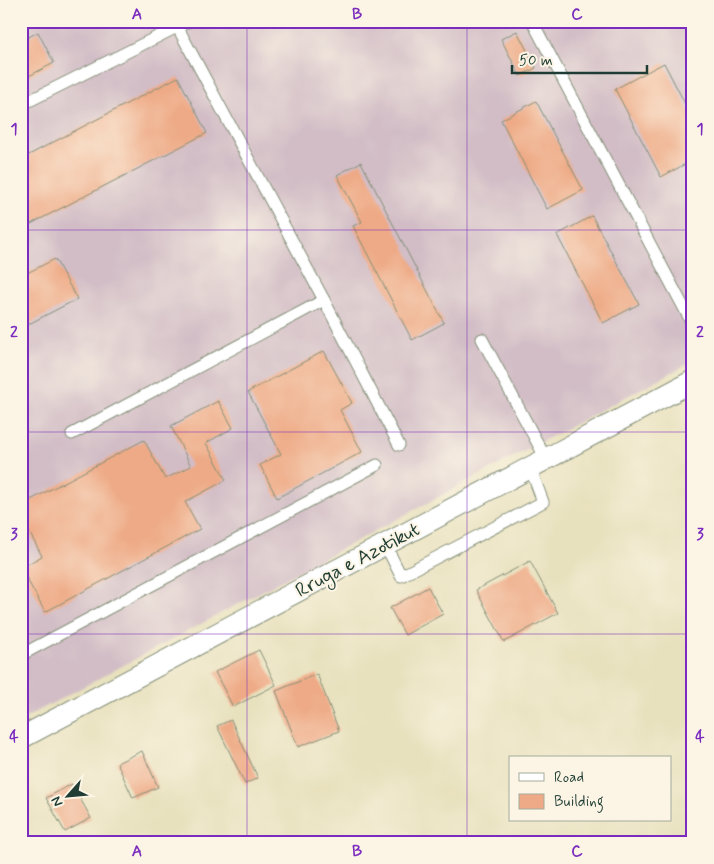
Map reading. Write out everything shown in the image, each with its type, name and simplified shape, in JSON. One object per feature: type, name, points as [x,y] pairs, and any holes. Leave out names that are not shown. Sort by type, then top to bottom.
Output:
[{"type":"street","name":"Rruga e Azotikut","points":[[21,738],[693,381]]},
{"type":"lane","points":[[21,105],[189,21]]},
{"type":"lane","points":[[532,21],[688,304],[693,325]]},
{"type":"lane","points":[[178,28],[324,300],[399,445]]},
{"type":"lane","points":[[72,434],[324,300]]},
{"type":"lane","points":[[385,544],[402,576],[543,502],[538,463],[482,339]]},
{"type":"lane","points":[[21,655],[377,465]]},
{"type":"shaded area","points":[[21,21],[693,21],[693,361],[21,720]]},
{"type":"building","points":[[517,31],[536,68],[520,76],[501,39]]},
{"type":"building","points":[[38,32],[54,63],[21,80],[21,41]]},
{"type":"building","points":[[664,63],[693,119],[693,160],[661,177],[615,89]]},
{"type":"building","points":[[178,77],[207,133],[21,229],[21,159]]},
{"type":"building","points":[[536,101],[583,190],[547,209],[501,120]]},
{"type":"building","points":[[361,162],[444,323],[412,340],[353,226],[362,222],[337,175]]},
{"type":"building","points":[[592,216],[639,304],[603,323],[557,235]]},
{"type":"building","points":[[55,259],[77,299],[21,328],[21,276]]},
{"type":"building","points":[[324,351],[352,403],[340,410],[362,452],[277,498],[260,465],[281,454],[248,392]]},
{"type":"building","points":[[218,401],[233,428],[206,443],[226,480],[185,502],[200,529],[45,612],[21,568],[42,556],[21,517],[21,505],[144,440],[165,479],[191,466],[171,426]]},
{"type":"building","points":[[530,561],[558,613],[504,642],[476,590]]},
{"type":"building","points":[[428,587],[443,614],[405,635],[390,608]]},
{"type":"building","points":[[259,650],[276,685],[233,707],[215,672]]},
{"type":"building","points":[[317,674],[339,731],[298,747],[276,691]]},
{"type":"building","points":[[231,720],[258,778],[245,784],[217,726]]},
{"type":"building","points":[[142,751],[158,787],[133,798],[117,763]]},
{"type":"building","points":[[72,784],[91,818],[65,832],[46,798]]}]
